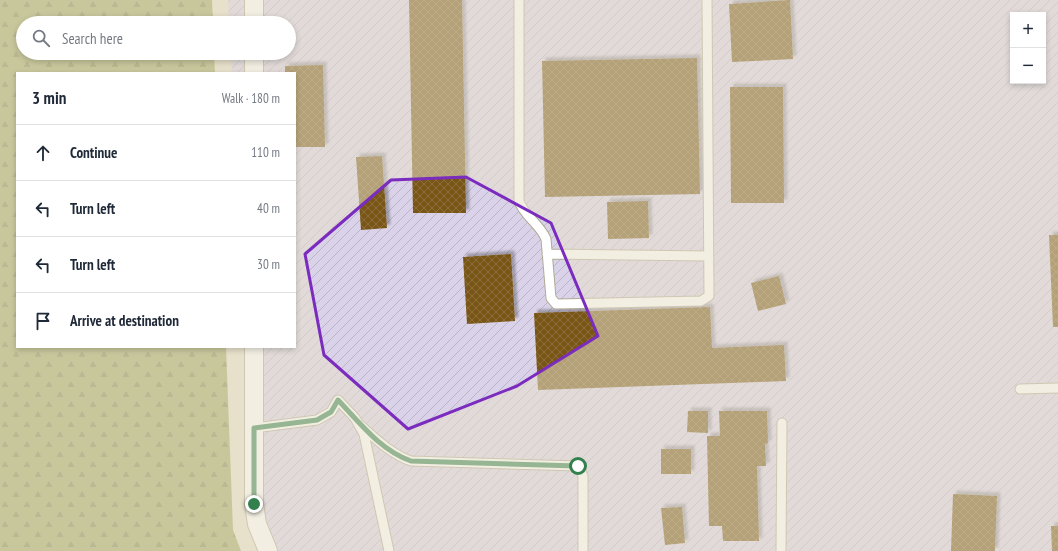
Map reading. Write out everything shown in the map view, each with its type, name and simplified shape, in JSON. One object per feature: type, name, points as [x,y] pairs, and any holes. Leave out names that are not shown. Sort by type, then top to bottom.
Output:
[{"type":"street","points":[[254,0],[254,16]]},
{"type":"street","points":[[254,60],[254,72]]},
{"type":"street","points":[[254,348],[254,504],[257,524],[268,551]]},
{"type":"lane","points":[[519,0],[519,202],[546,239],[551,298],[556,304],[705,300],[709,296],[707,0]]},
{"type":"lane","points":[[547,254],[708,256]]},
{"type":"lane","points":[[1020,389],[1058,388]]},
{"type":"lane","points":[[254,428],[317,420],[331,412],[338,400],[360,425],[389,450],[400,457],[411,461],[578,466],[583,476],[583,551]]},
{"type":"lane","points":[[781,551],[782,423]]},
{"type":"lane","points":[[360,425],[364,434],[389,551]]},
{"type":"highlighted area","points":[[466,177],[551,223],[598,336],[517,386],[408,429],[324,355],[305,254],[391,180]]},
{"type":"shaded area","points":[[228,0],[1058,0],[1058,551],[260,551],[248,348],[296,348],[296,72],[232,72],[231,60],[296,60],[296,16],[229,16]]},
{"type":"green space","points":[[0,0],[212,0],[213,16],[16,16],[16,60],[214,60],[215,72],[16,72],[16,348],[226,348],[233,530],[241,551],[0,551]]},
{"type":"building","points":[[409,0],[462,0],[466,213],[413,213]]},
{"type":"building","points":[[790,0],[793,59],[732,62],[729,4]]},
{"type":"building","points":[[697,58],[700,194],[545,197],[542,61]]},
{"type":"building","points":[[323,65],[325,147],[296,147],[296,72],[285,72],[285,66]]},
{"type":"building","points":[[730,87],[783,87],[784,203],[731,203]]},
{"type":"building","points":[[382,156],[387,228],[361,230],[356,157]]},
{"type":"building","points":[[648,201],[649,238],[608,239],[607,202]]},
{"type":"building","points":[[1049,235],[1058,235],[1058,327],[1053,327]]},
{"type":"building","points":[[511,254],[515,321],[467,324],[463,257]]},
{"type":"building","points":[[779,276],[786,304],[758,311],[751,283]]},
{"type":"building","points":[[710,307],[712,348],[784,345],[786,381],[538,390],[534,313]]},
{"type":"building","points":[[688,411],[708,411],[708,433],[687,432]]},
{"type":"building","points":[[719,411],[767,411],[768,443],[765,444],[766,466],[757,466],[759,541],[723,541],[722,526],[709,526],[707,436],[720,436]]},
{"type":"building","points":[[661,449],[691,449],[691,474],[661,474]]},
{"type":"building","points":[[953,494],[997,496],[995,551],[951,551]]},
{"type":"building","points":[[682,507],[685,543],[665,545],[661,508]]},
{"type":"building","points":[[1051,526],[1058,526],[1058,551],[1052,551]]},
{"type":"route","points":[[254,504],[254,428],[317,420],[325,417],[331,412],[338,400],[356,418],[360,425],[389,450],[400,457],[411,461],[578,466]]}]
